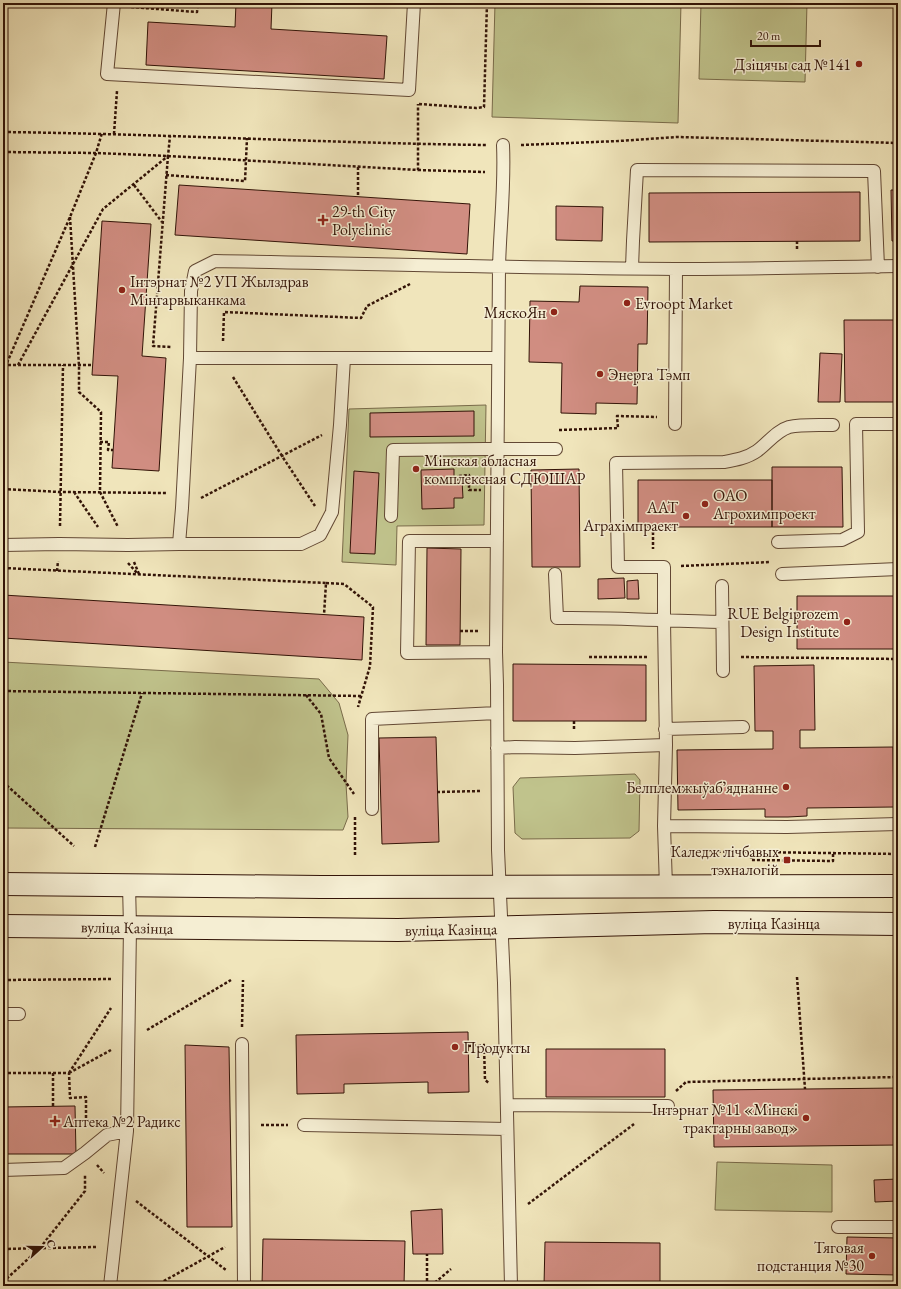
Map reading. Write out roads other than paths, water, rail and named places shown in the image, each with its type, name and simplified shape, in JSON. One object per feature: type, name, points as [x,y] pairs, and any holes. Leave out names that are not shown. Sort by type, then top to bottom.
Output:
[{"type":"main road","points":[[3,884],[500,887],[898,886]]},
{"type":"main road","name":"вуліца Казінца","points":[[3,926],[398,930],[714,922],[898,924]]},
{"type":"lane","points":[[114,3],[107,74],[409,90],[414,3]]},
{"type":"lane","points":[[503,145],[504,173],[500,224],[499,267],[496,652],[500,887],[511,1286]]},
{"type":"lane","points":[[632,268],[637,170],[874,171],[878,267]]},
{"type":"lane","points":[[179,544],[190,358],[191,292],[195,271],[215,261],[676,269],[898,266]]},
{"type":"lane","points":[[675,420],[676,269]]},
{"type":"lane","points":[[190,358],[498,358]]},
{"type":"lane","points":[[3,545],[301,544],[320,535],[332,512],[340,425],[344,358]]},
{"type":"lane","points":[[666,887],[664,826],[666,745],[664,621],[659,566],[618,567],[616,463],[724,462],[739,460],[756,452],[774,435],[789,427],[833,424]]},
{"type":"lane","points":[[778,542],[842,540],[858,532],[856,424],[898,424]]},
{"type":"lane","points":[[391,516],[393,450],[556,449]]},
{"type":"lane","points":[[496,652],[407,653],[409,541],[497,541]]},
{"type":"lane","points":[[782,574],[898,569]]},
{"type":"lane","points":[[555,574],[557,618],[722,622]]},
{"type":"lane","points":[[722,586],[723,671]]},
{"type":"lane","points":[[372,809],[372,719],[497,713]]},
{"type":"lane","points":[[665,729],[743,727]]},
{"type":"lane","points":[[497,748],[575,748],[666,745]]},
{"type":"lane","points":[[664,826],[786,827],[898,824]]},
{"type":"lane","points":[[110,1286],[127,1131],[130,927],[129,885]]},
{"type":"lane","points":[[3,1014],[19,1014]]},
{"type":"lane","points":[[242,1044],[244,1285]]},
{"type":"lane","points":[[507,1105],[668,1106]]},
{"type":"lane","points":[[304,1125],[507,1129]]},
{"type":"lane","points":[[3,1170],[64,1168],[106,1135],[127,1131]]},
{"type":"lane","points":[[838,1227],[898,1227]]},
{"type":"place","name":"Дзіцячы сад №141","points":[[859,64]]},
{"type":"place","name":"29-th City Polyclinic","points":[[323,220]]},
{"type":"place","name":"Інтэрнат №2 УП Жылздрав Мінгарвыканкама","points":[[122,290]]},
{"type":"place","name":"Evroopt Market","points":[[627,303]]},
{"type":"place","name":"МяскоЯн","points":[[554,312]]},
{"type":"place","name":"Энерга Тэмп","points":[[600,374]]},
{"type":"place","name":"Мінская абласная комплексная СДЮШАР","points":[[416,469]]},
{"type":"place","name":"ОАО Агрохимпроект","points":[[705,504]]},
{"type":"place","name":"ААТ Аграхімпраект","points":[[686,516]]},
{"type":"place","name":"RUE Belgiprozem Design Institute","points":[[847,622]]},
{"type":"place","name":"Белплемжыўабʼяднанне","points":[[786,787]]},
{"type":"place","name":"Каледж лічбавых тэхналогій","points":[[787,860]]},
{"type":"place","name":"Продукты","points":[[455,1047]]},
{"type":"place","name":"Інтэрнат №11 «Мінскі трактарны завод»","points":[[806,1118]]},
{"type":"place","name":"Аптека №2 Радикс","points":[[55,1121]]},
{"type":"place","name":"Тяговая подстанция №30","points":[[872,1256]]}]
